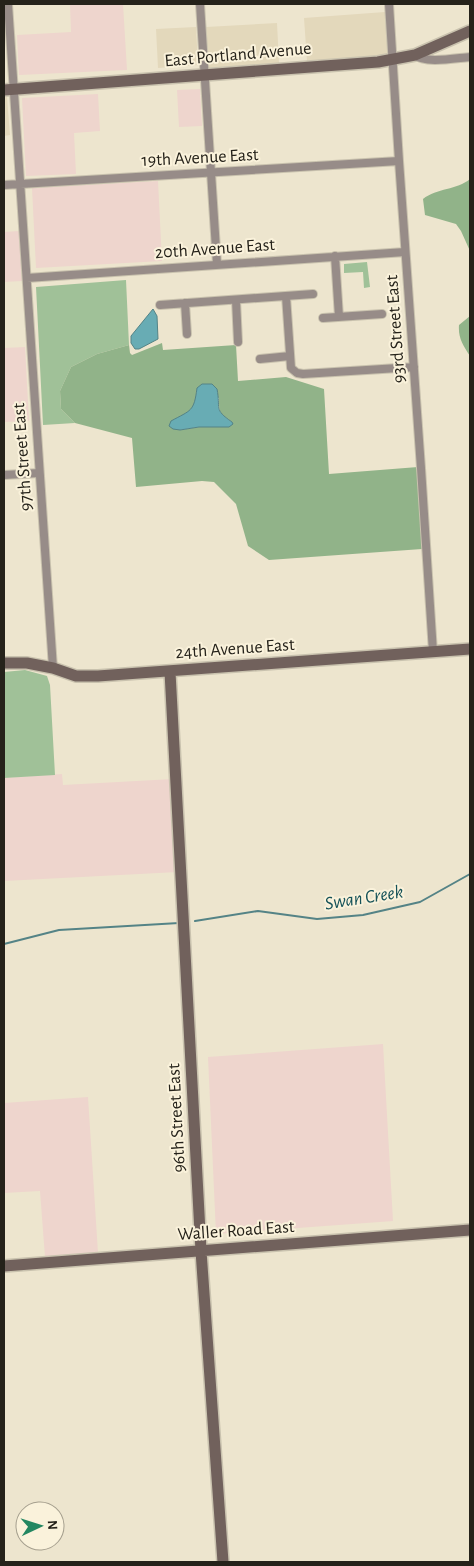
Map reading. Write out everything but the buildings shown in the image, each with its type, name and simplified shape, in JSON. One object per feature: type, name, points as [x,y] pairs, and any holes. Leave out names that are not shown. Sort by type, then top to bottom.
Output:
[{"type":"street","name":"97th Street East","points":[[8,4],[9,89],[20,184],[53,668]]},
{"type":"street","points":[[200,4],[217,264]]},
{"type":"street","name":"93rd Street East","points":[[389,4],[433,652]]},
{"type":"street","name":"East Portland Avenue","points":[[9,89],[205,76],[394,60],[415,55],[470,31]]},
{"type":"street","points":[[415,55],[428,60],[470,57]]},
{"type":"street","name":"19th Avenue East","points":[[4,185],[399,161]]},
{"type":"street","name":"20th Avenue East","points":[[27,278],[405,252]]},
{"type":"street","points":[[335,256],[339,317]]},
{"type":"street","points":[[160,305],[313,294]]},
{"type":"street","points":[[286,296],[291,368],[294,372],[300,374],[414,367]]},
{"type":"street","points":[[236,300],[238,342]]},
{"type":"street","points":[[185,303],[187,334]]},
{"type":"street","points":[[323,318],[382,314]]},
{"type":"street","points":[[260,359],[290,356]]},
{"type":"street","points":[[4,475],[39,473]]},
{"type":"street","name":"24th Avenue East","points":[[4,663],[27,663],[53,668],[76,676],[98,676],[470,649]]},
{"type":"street","name":"96th Street East","points":[[170,672],[201,1251],[223,1562]]},
{"type":"street","name":"Waller Road East","points":[[4,1266],[470,1230]]},
{"type":"shaded area","points":[[70,4],[123,4],[127,70],[19,75],[17,35],[71,32]]},
{"type":"shaded area","points":[[385,12],[388,56],[307,61],[304,18]]},
{"type":"shaded area","points":[[277,23],[279,63],[208,68],[206,27]]},
{"type":"shaded area","points":[[196,27],[198,65],[158,68],[156,29]]},
{"type":"shaded area","points":[[200,89],[202,126],[179,127],[177,90]]},
{"type":"shaded area","points":[[98,94],[100,131],[74,133],[76,174],[26,176],[22,98]]},
{"type":"shaded area","points":[[4,97],[7,97],[10,135],[4,136]]},
{"type":"shaded area","points":[[158,181],[162,261],[36,268],[32,188]]},
{"type":"shaded area","points":[[19,231],[22,281],[4,282],[4,232]]},
{"type":"shaded area","points":[[25,347],[29,421],[4,422],[4,348]]},
{"type":"shaded area","points":[[62,774],[63,785],[173,779],[178,872],[4,881],[4,778]]},
{"type":"shaded area","points":[[383,1044],[393,1221],[216,1234],[208,1057]]},
{"type":"shaded area","points":[[88,1097],[98,1253],[45,1257],[40,1191],[4,1193],[4,1103]]},
{"type":"green space","points":[[470,179],[470,251],[456,224],[425,215],[423,199],[434,193],[465,183]]},
{"type":"green space","points":[[367,262],[370,287],[364,288],[363,272],[344,273],[344,264]]},
{"type":"green space","points":[[126,280],[129,345],[97,354],[71,367],[60,391],[61,409],[75,423],[43,425],[36,287]]},
{"type":"green space","points":[[470,316],[470,356],[461,341],[459,325]]},
{"type":"green space","points":[[162,343],[163,350],[236,345],[238,381],[286,377],[324,389],[329,474],[418,467],[422,549],[269,560],[248,546],[236,504],[214,482],[202,481],[136,487],[132,438],[75,423],[61,409],[60,391],[71,367],[97,354],[129,345],[132,355]],"holes":[[[197,388],[219,398],[221,412],[224,417],[232,422],[229,427],[199,427],[180,430],[194,404]]]},
{"type":"green space","points":[[25,670],[47,676],[50,685],[55,775],[4,778],[4,672]]},
{"type":"water","points":[[153,309],[157,316],[158,339],[139,349],[135,349],[131,343],[131,336]]},
{"type":"water","points":[[202,384],[212,384],[217,389],[220,411],[233,424],[229,427],[173,429],[169,426],[171,421],[183,415],[193,406],[197,388]]},
{"type":"waterway","name":"Swan Creek","points":[[195,921],[258,911],[317,919],[363,915],[420,902],[470,874]]},
{"type":"waterway","name":"Swan Creek","points":[[4,944],[59,930],[179,923]]}]
